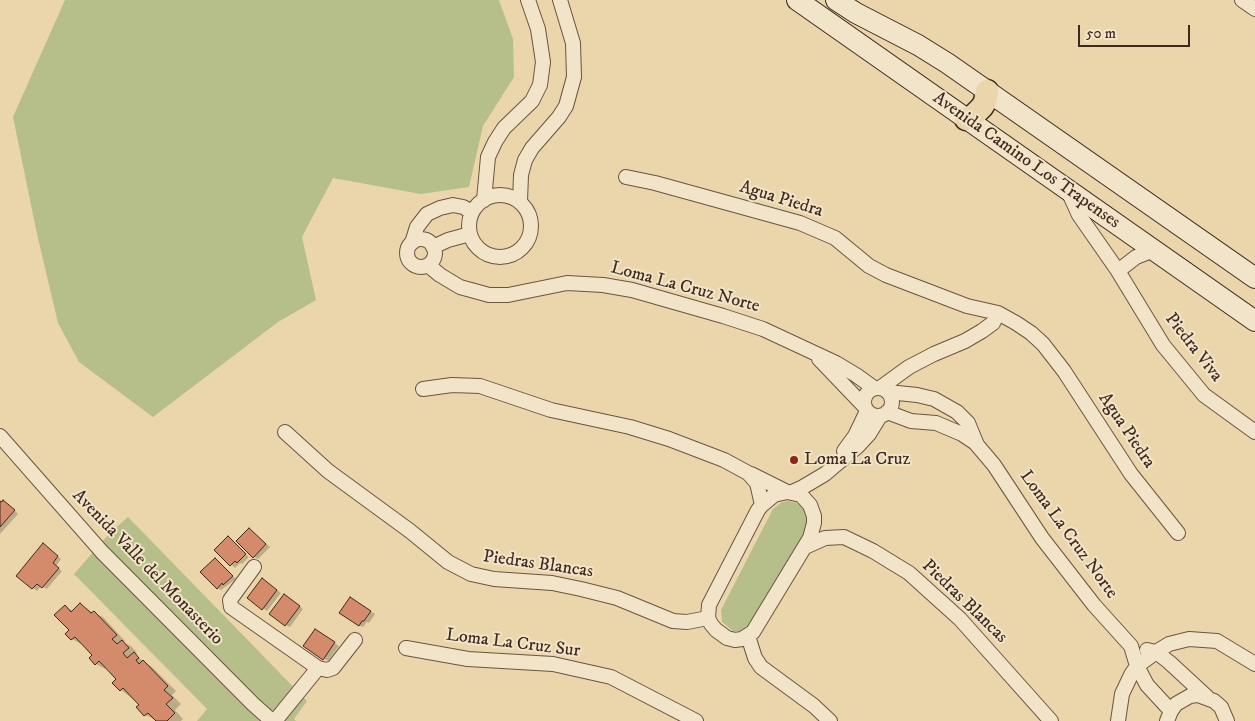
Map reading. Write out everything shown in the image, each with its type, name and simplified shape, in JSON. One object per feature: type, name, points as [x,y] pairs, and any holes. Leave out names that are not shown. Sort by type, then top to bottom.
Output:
[{"type":"main road","name":"Avenida Camino Los Trapenses","points":[[797,0],[1255,321]]},
{"type":"main road","name":"Avenida Camino Los Trapenses","points":[[836,0],[947,63],[1255,278]]},
{"type":"main road","points":[[966,119],[973,116],[982,107],[987,91]]},
{"type":"street","points":[[484,200],[487,165],[494,142],[504,128],[532,101],[540,85],[543,62],[538,29],[528,0]]},
{"type":"street","points":[[520,201],[521,175],[525,160],[532,148],[566,106],[574,77],[573,43],[560,0]]},
{"type":"street","points":[[1242,0],[1255,9]]},
{"type":"street","name":"Agua Piedra","points":[[626,177],[655,183],[800,223],[836,238],[869,266],[886,275],[966,306],[998,313],[1031,333],[1043,344],[1064,371],[1131,474],[1178,533]]},
{"type":"street","name":"Piedra Viva","points":[[1068,191],[1079,215],[1118,271],[1163,345],[1204,394],[1255,432]]},
{"type":"street","points":[[500,195],[520,201],[530,217],[531,228],[527,242],[520,250],[507,256],[491,256],[476,246],[470,234],[469,223],[472,212],[484,200],[500,195]]},
{"type":"street","points":[[412,242],[422,239],[433,247],[434,254],[428,265],[418,267],[410,262],[407,253],[417,227],[427,214],[453,205],[472,212]]},
{"type":"street","points":[[433,247],[448,240],[470,234]]},
{"type":"street","points":[[1118,271],[1136,257],[1154,250]]},
{"type":"street","name":"Loma La Cruz Norte","points":[[428,265],[460,287],[489,295],[508,295],[567,283],[618,287],[743,322],[777,335],[881,389],[917,394],[946,405],[968,423],[977,444],[994,465],[1042,538],[1094,605],[1131,646],[1137,666],[1147,685],[1169,716]]},
{"type":"street","points":[[841,460],[865,408],[864,397],[866,393],[881,389],[909,367],[982,331],[998,313]]},
{"type":"street","name":"Loma La Cruz Norte","points":[[815,354],[865,408]]},
{"type":"street","points":[[424,389],[452,385],[480,386],[551,410],[630,427],[669,439],[724,460],[748,473],[805,498],[812,510]]},
{"type":"street","points":[[825,474],[812,510],[813,531],[805,547],[757,627],[748,636],[735,640],[727,638],[716,630],[708,618],[708,605],[762,505],[774,496],[809,484],[825,474],[863,441],[892,404],[892,400],[881,389]]},
{"type":"street","points":[[865,408],[875,416],[884,414]]},
{"type":"street","name":"Loma La Cruz Norte","points":[[884,414],[911,421],[936,423],[962,434],[977,444]]},
{"type":"street","name":"Piedras Blancas","points":[[285,432],[328,471],[410,531],[448,562],[464,571],[484,578],[552,583],[590,591],[631,603],[674,621],[687,622],[708,618]]},
{"type":"street","name":"Avenida Valle del Monasterio","points":[[0,436],[102,552],[253,704],[273,721]]},
{"type":"street","points":[[748,473],[757,483],[762,505]]},
{"type":"street","name":"Piedras Blancas","points":[[812,510],[834,532],[890,561],[932,592],[974,634],[1051,721]]},
{"type":"street","points":[[805,547],[825,538],[844,537]]},
{"type":"street","points":[[254,567],[230,600],[231,607],[318,668],[327,670],[333,668],[355,640]]},
{"type":"street","points":[[748,636],[755,658],[761,667],[814,706],[830,721]]},
{"type":"street","points":[[1118,721],[1122,694],[1137,666],[1156,652],[1179,641],[1202,638],[1217,641],[1255,664]]},
{"type":"street","points":[[1131,646],[1156,652],[1221,707],[1227,721]]},
{"type":"street","name":"Loma La Cruz Sur","points":[[406,648],[468,659],[553,664],[611,677],[696,721]]},
{"type":"street","points":[[273,721],[318,668]]},
{"type":"street","points":[[1169,716],[1176,704],[1190,696],[1207,697]]},
{"type":"green space","points":[[65,0],[499,0],[513,39],[514,77],[483,126],[469,187],[421,194],[333,178],[302,237],[316,300],[278,322],[153,417],[79,362],[58,323],[37,234],[13,117]]},
{"type":"green space","points":[[782,502],[797,503],[805,510],[809,520],[807,534],[752,627],[745,631],[733,631],[722,622],[721,610],[773,509]]},
{"type":"green space","points":[[128,517],[307,701],[294,719],[296,721],[197,721],[207,709],[74,574],[109,534]]},
{"type":"building","points":[[3,500],[15,510],[0,527],[0,501],[2,502]]},
{"type":"building","points":[[249,528],[266,544],[253,558],[236,541]]},
{"type":"building","points":[[228,536],[246,554],[237,563],[235,561],[230,566],[214,550]]},
{"type":"building","points":[[43,543],[58,556],[53,563],[59,568],[42,588],[37,584],[32,589],[16,576]]},
{"type":"building","points":[[215,558],[233,576],[223,585],[222,583],[217,589],[200,572]]},
{"type":"building","points":[[262,578],[277,590],[262,610],[247,598]]},
{"type":"building","points":[[284,594],[300,606],[285,626],[269,614]]},
{"type":"building","points":[[350,597],[371,611],[359,626],[339,613]]},
{"type":"building","points":[[80,603],[91,613],[94,611],[117,635],[112,639],[117,644],[122,640],[129,648],[123,653],[127,658],[134,652],[139,658],[136,660],[139,664],[143,660],[168,686],[164,690],[173,698],[166,704],[175,713],[167,721],[156,721],[148,713],[144,716],[136,707],[139,705],[123,688],[120,691],[112,683],[116,679],[99,661],[95,665],[89,658],[92,655],[75,637],[71,640],[65,634],[69,630],[54,615],[65,605],[71,612]]},
{"type":"building","points":[[315,629],[335,642],[323,660],[303,646]]},
{"type":"place","name":"Loma La Cruz","points":[[794,460]]}]
